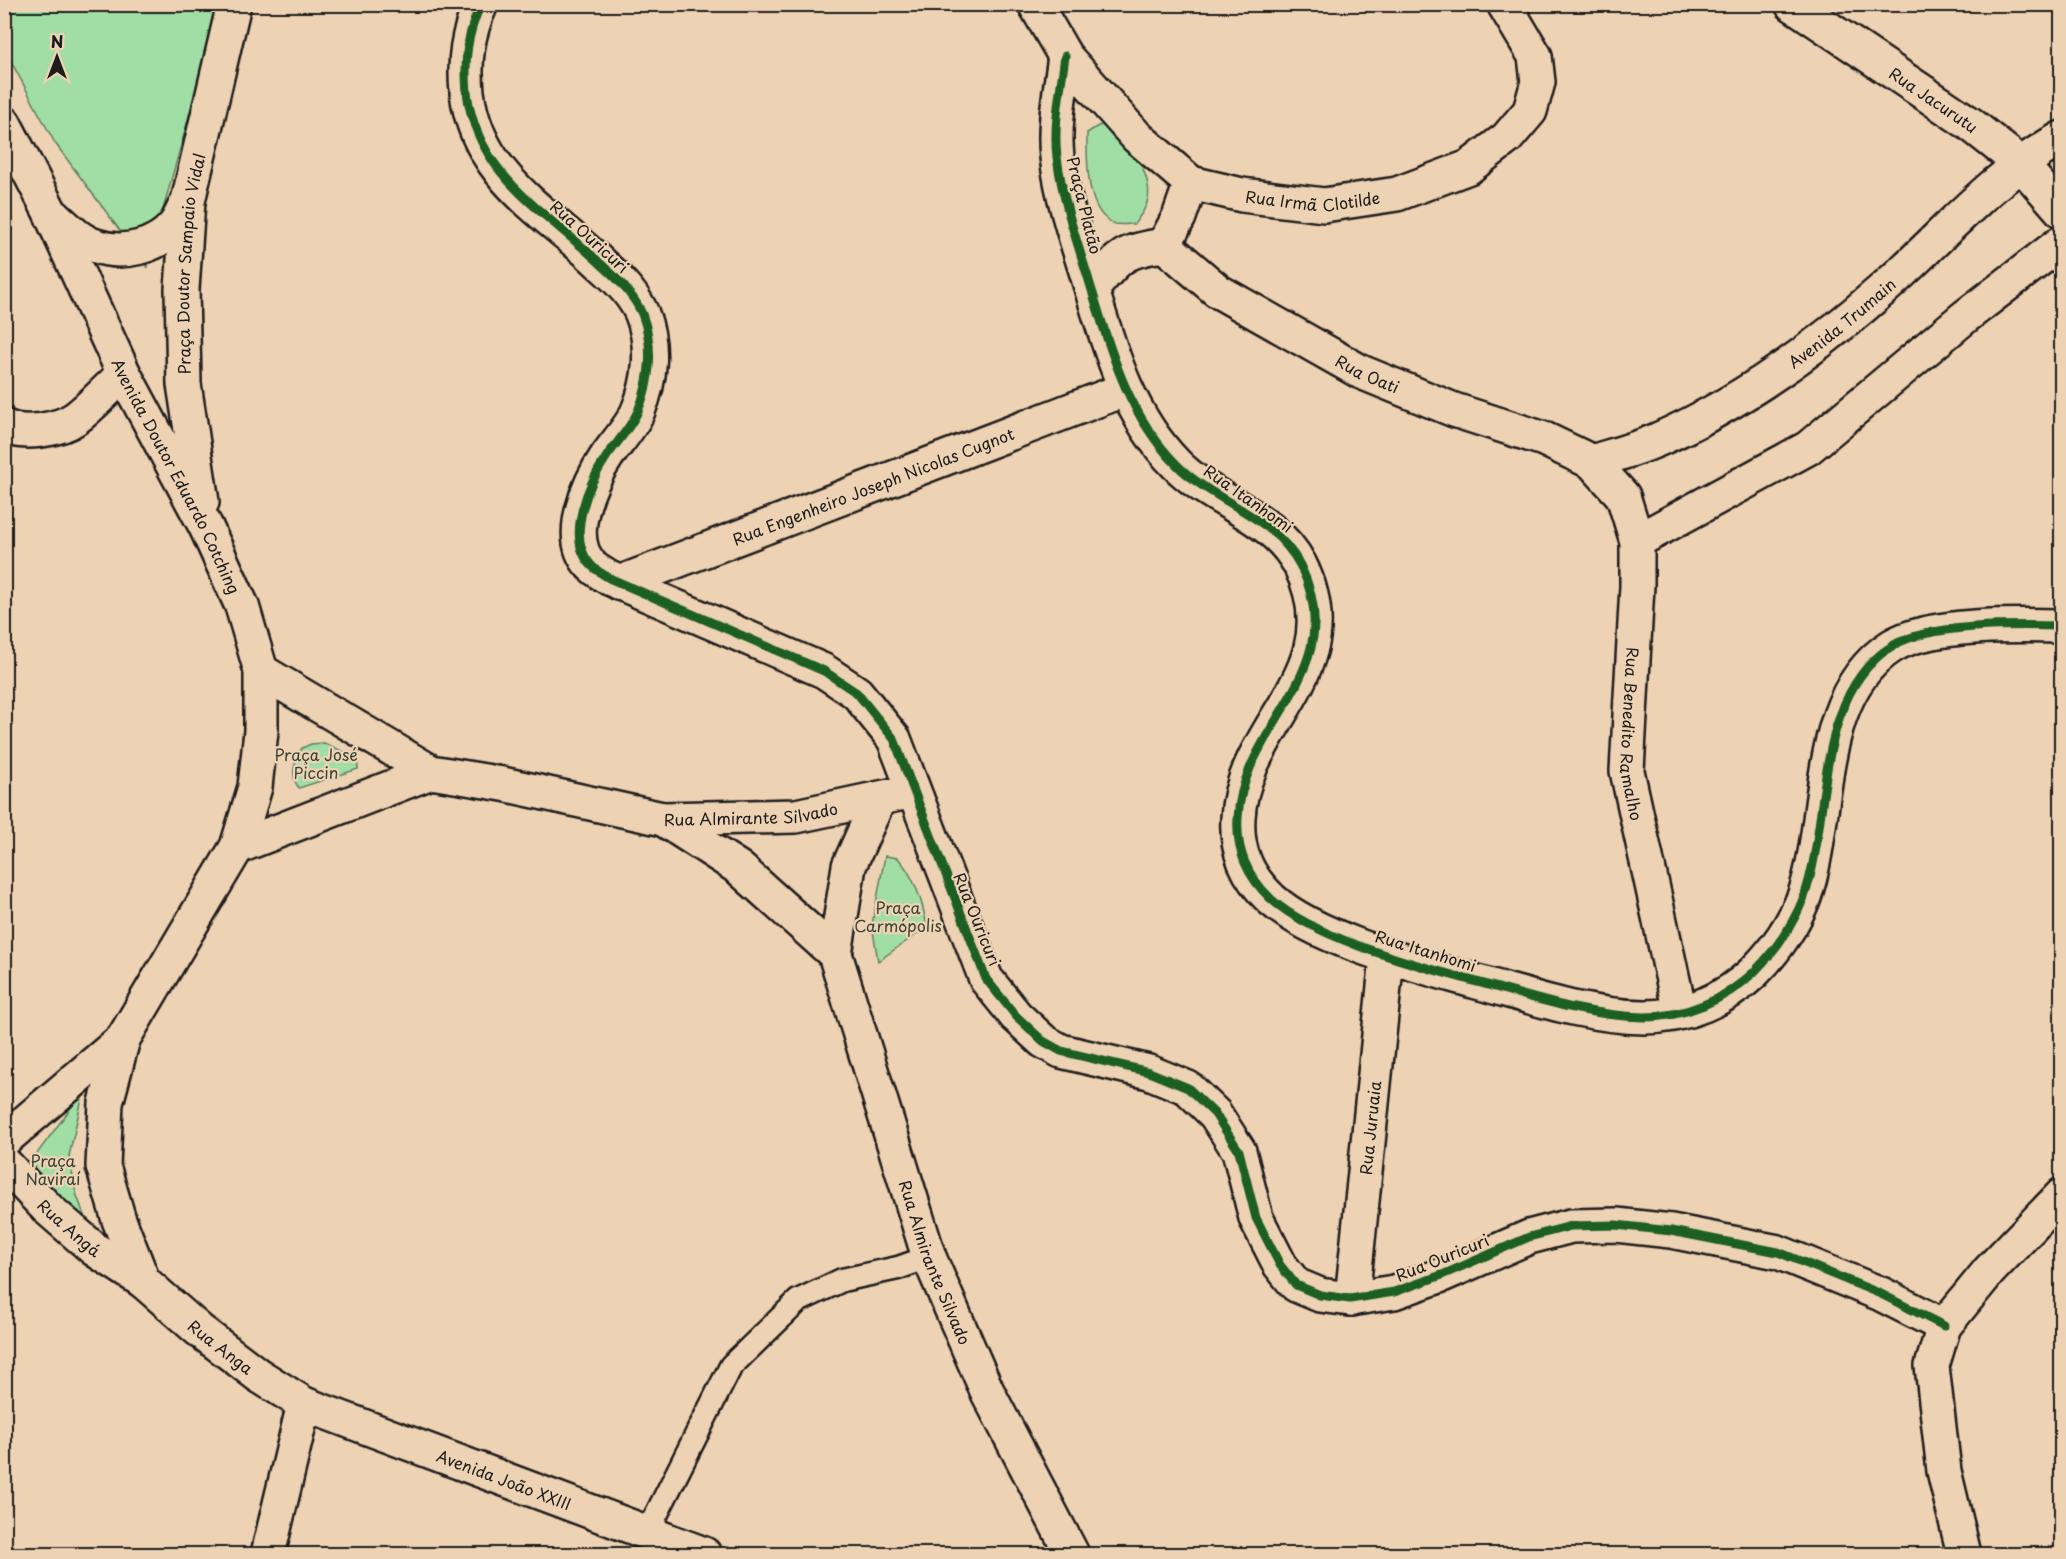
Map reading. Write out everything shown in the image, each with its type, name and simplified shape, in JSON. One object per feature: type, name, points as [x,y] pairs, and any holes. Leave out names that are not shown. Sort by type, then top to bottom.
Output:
[{"type":"street","name":"Praça Doutor Sampaio Vidal","points":[[206,527],[184,384],[182,289],[188,201],[234,4]]},
{"type":"street","name":"Rua Ouricuri","points":[[481,4],[471,25],[464,63],[470,111],[481,145],[504,180],[621,282],[641,312],[649,339],[649,373],[638,412],[586,491],[580,520],[582,547],[590,564],[620,583],[824,670],[857,693],[894,739],[986,979],[1016,1016],[1043,1041],[1061,1051],[1149,1072],[1188,1088],[1215,1114],[1239,1151],[1256,1218],[1280,1265],[1296,1285],[1320,1295],[1352,1299],[1394,1292],[1442,1275],[1529,1237],[1571,1226],[1616,1225],[1671,1232],[1778,1252],[1881,1294],[1944,1326]]},
{"type":"street","name":"Rua Irmã Clotilde","points":[[1035,4],[1065,56],[1137,137],[1191,183],[1242,195],[1324,205],[1397,194],[1469,167],[1507,138],[1530,111],[1538,82],[1535,56],[1504,4]]},
{"type":"street","name":"Rua Jacurutu","points":[[1792,4],[1969,123],[2019,163],[2061,211]]},
{"type":"street","name":"Praça Platão","points":[[1065,56],[1057,153],[1067,208],[1092,289]]},
{"type":"street","name":"Avenida Doutor Eduardo Cotching","points":[[4,123],[49,210],[124,374],[206,527],[242,606],[261,670],[261,731],[255,787],[237,847],[123,1039],[106,1103],[103,1166],[119,1220],[143,1281]]},
{"type":"street","name":"Avenida Trumain","points":[[1592,462],[1656,441],[1725,405],[1798,359],[1882,291],[1984,192],[2019,163],[2061,138]]},
{"type":"street","points":[[1164,245],[1179,217],[1191,183]]},
{"type":"street","points":[[49,210],[71,232],[95,246],[123,251],[152,244],[174,226],[188,201]]},
{"type":"street","points":[[1637,541],[1808,448],[1966,316],[2061,242]]},
{"type":"street","name":"Praça Platão","points":[[1092,289],[1112,265],[1131,249],[1164,245]]},
{"type":"street","name":"Rua Oati","points":[[1164,245],[1218,291],[1361,372],[1454,410],[1544,440],[1592,462]]},
{"type":"street","name":"Rua Itanhomi","points":[[1092,289],[1116,369],[1147,432],[1181,469],[1257,519],[1289,544],[1305,575],[1316,612],[1313,646],[1297,684],[1242,787],[1238,817],[1239,852],[1253,878],[1274,902],[1319,928],[1388,957],[1565,1008],[1646,1017],[1689,1012],[1736,989],[1774,952],[1804,897],[1822,813],[1833,739],[1848,695],[1867,667],[1895,644],[1931,634],[1979,626],[2061,626]]},
{"type":"street","points":[[4,426],[12,430],[44,430],[74,419],[124,374]]},
{"type":"street","name":"Rua Engenheiro Joseph Nicolas Cugnot","points":[[620,583],[1126,389]]},
{"type":"street","name":"Rua Benedito Ramalho","points":[[1592,462],[1623,496],[1637,541],[1637,586],[1627,771],[1680,1012]]},
{"type":"street","points":[[261,670],[431,772],[503,784],[663,819]]},
{"type":"street","points":[[237,847],[431,772]]},
{"type":"street","name":"Rua Almirante Silvado","points":[[663,819],[796,816],[913,791]]},
{"type":"street","name":"Rua Almirante Silvado","points":[[879,799],[849,866],[835,954],[929,1257],[987,1391],[1072,1554]]},
{"type":"street","name":"Rua Almirante Silvado","points":[[663,819],[739,868],[835,954]]},
{"type":"street","name":"Rua Juruaia","points":[[1352,1299],[1388,957]]},
{"type":"street","points":[[4,1140],[123,1039]]},
{"type":"street","name":"Rua Angá","points":[[4,1163],[55,1216],[94,1249],[143,1281]]},
{"type":"street","points":[[1964,1554],[1944,1471],[1932,1366],[1944,1326],[1989,1271],[2061,1195]]},
{"type":"street","name":"Rua Anga","points":[[143,1281],[199,1330],[258,1375],[304,1404]]},
{"type":"street","points":[[268,1554],[304,1404]]},
{"type":"street","name":"Avenida João XXIII","points":[[304,1404],[704,1554]]},
{"type":"lane","points":[[648,1533],[731,1366],[798,1301],[842,1280],[898,1268],[929,1257]]},
{"type":"green space","points":[[4,5],[220,5],[147,267],[55,143],[5,50]]},
{"type":"green space","points":[[1111,123],[1131,147],[1147,179],[1149,190],[1147,203],[1134,224],[1115,224],[1105,218],[1098,209],[1090,184],[1087,133],[1098,126]]},
{"type":"green space","name":"Praça José Piccin","points":[[324,743],[357,758],[358,769],[299,788],[294,773],[295,763],[302,748],[311,744]]},
{"type":"green space","name":"Praça Carmópolis","points":[[885,856],[898,858],[909,873],[920,899],[927,927],[878,961],[872,925]]},
{"type":"green space","name":"Praça Naviraí","points":[[84,1090],[69,1156],[76,1193],[90,1231],[32,1176],[36,1155]]},
{"type":"cycle path","points":[[481,4],[470,37],[466,58],[466,80],[473,122],[484,147],[499,170],[517,190],[625,287],[642,314],[646,326],[649,350],[646,387],[635,417],[600,467],[587,494],[580,525],[583,553],[593,567],[609,578],[824,671],[857,693],[894,739],[986,979],[1016,1016],[1043,1041],[1061,1051],[1149,1072],[1188,1088],[1215,1114],[1239,1151],[1256,1218],[1280,1265],[1296,1285],[1320,1295],[1350,1299],[1394,1292],[1442,1275],[1529,1237],[1571,1226],[1616,1225],[1671,1231],[1778,1252],[1881,1294],[1944,1326]]},
{"type":"cycle path","points":[[1065,56],[1056,132],[1059,172],[1069,216],[1120,375],[1144,422],[1158,444],[1176,464],[1208,489],[1259,521],[1289,548],[1300,565],[1313,602],[1313,636],[1305,667],[1257,754],[1244,784],[1238,818],[1241,852],[1249,872],[1271,899],[1291,914],[1314,927],[1369,950],[1580,1009],[1644,1017],[1674,1014],[1704,1005],[1730,991],[1754,972],[1783,937],[1800,907],[1813,866],[1836,727],[1848,696],[1866,668],[1892,646],[1908,638],[1928,633],[1974,627],[2062,626]]}]
